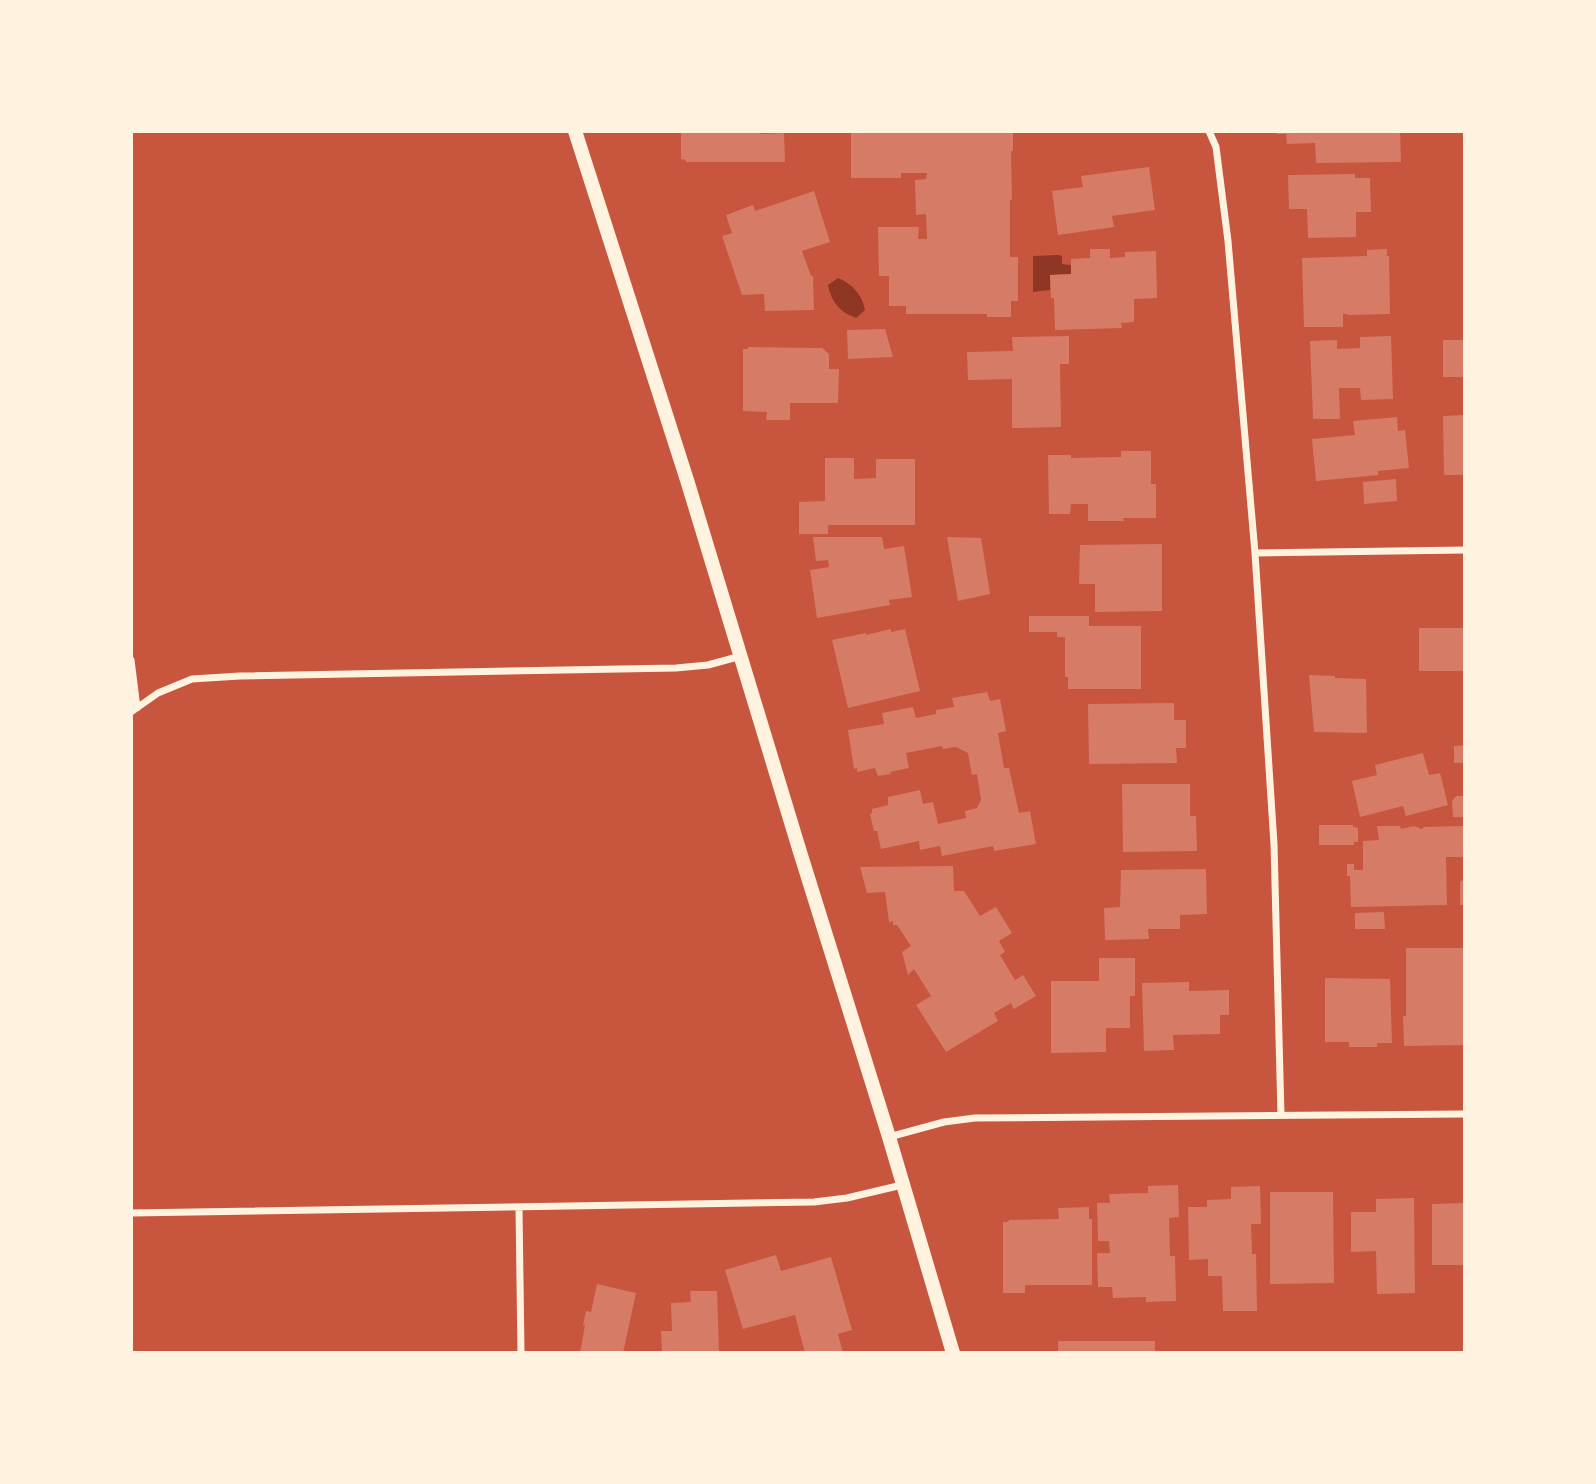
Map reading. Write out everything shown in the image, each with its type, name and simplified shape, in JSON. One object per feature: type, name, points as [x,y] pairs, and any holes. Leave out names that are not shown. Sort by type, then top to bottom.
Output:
[{"type":"main road","points":[[575,131],[687,480],[953,1353]]},
{"type":"street","points":[[1209,131],[1216,148],[1228,240],[1255,553],[1274,844],[1281,1115]]},
{"type":"street","points":[[1255,553],[1465,550]]},
{"type":"street","points":[[134,710],[158,692],[192,679],[676,668],[708,665],[741,656]]},
{"type":"street","points":[[131,660],[134,710]]},
{"type":"street","points":[[889,1137],[944,1122],[975,1118],[1465,1114]]},
{"type":"street","points":[[131,1213],[814,1202],[847,1198],[902,1185]]},
{"type":"street","points":[[519,1208],[520,1353]]},
{"type":"shaded area","points":[[1033,256],[1062,256],[1062,264],[1071,265],[1071,274],[1050,275],[1050,290],[1033,292]]},
{"type":"shaded area","points":[[838,278],[852,287],[862,300],[865,310],[856,318],[845,313],[831,296],[828,285]]},
{"type":"building","points":[[681,131],[784,133],[785,162],[686,162],[681,159]]},
{"type":"building","points":[[851,131],[1013,131],[1010,257],[1018,257],[1018,301],[1011,301],[1011,317],[987,317],[987,314],[906,314],[906,306],[889,306],[889,276],[879,276],[878,227],[919,227],[918,239],[927,239],[926,214],[916,215],[915,180],[926,179],[927,173],[901,173],[901,178],[851,178]]},
{"type":"building","points":[[1277,131],[1400,131],[1401,162],[1316,163],[1315,143],[1287,144],[1286,134],[1277,134]]},
{"type":"building","points":[[1149,167],[1155,210],[1112,216],[1114,227],[1058,235],[1052,191],[1083,187],[1081,176]]},
{"type":"building","points":[[1355,174],[1355,178],[1370,178],[1371,212],[1356,212],[1356,237],[1308,238],[1307,209],[1289,209],[1288,175]]},
{"type":"building","points":[[814,191],[830,242],[802,251],[813,276],[814,310],[765,311],[764,294],[742,295],[722,236],[732,233],[726,215],[753,205],[755,211]]},
{"type":"building","points":[[1090,249],[1110,249],[1110,258],[1125,257],[1125,252],[1156,251],[1157,298],[1134,299],[1134,322],[1121,323],[1122,328],[1055,330],[1050,275],[1071,274],[1071,259],[1090,258]]},
{"type":"building","points":[[1387,249],[1390,314],[1343,314],[1343,327],[1304,327],[1302,258],[1367,256],[1367,250]]},
{"type":"building","points":[[885,329],[893,357],[848,359],[847,330]]},
{"type":"building","points":[[1069,336],[1069,364],[1060,364],[1061,427],[1012,428],[1012,379],[968,380],[967,352],[1013,351],[1012,337]]},
{"type":"building","points":[[1391,336],[1393,399],[1361,400],[1360,388],[1339,388],[1340,419],[1313,419],[1310,341],[1337,340],[1337,349],[1360,348],[1360,337]]},
{"type":"building","points":[[1443,340],[1465,340],[1465,377],[1443,377]]},
{"type":"building","points":[[822,348],[829,354],[829,369],[839,369],[838,403],[790,403],[790,420],[766,420],[767,412],[743,411],[743,349]]},
{"type":"building","points":[[1465,415],[1465,475],[1444,475],[1443,416]]},
{"type":"building","points":[[1397,417],[1398,431],[1405,430],[1409,468],[1378,471],[1378,475],[1316,481],[1312,439],[1355,435],[1353,421]]},
{"type":"building","points":[[1121,451],[1151,451],[1151,484],[1156,484],[1156,518],[1088,521],[1088,504],[1071,504],[1070,514],[1049,514],[1048,455],[1071,455],[1071,458],[1121,457]]},
{"type":"building","points":[[825,458],[854,458],[854,479],[876,478],[876,459],[915,459],[915,525],[828,525],[828,534],[799,534],[799,502],[825,501]]},
{"type":"building","points":[[1396,479],[1397,501],[1364,504],[1363,482]]},
{"type":"building","points":[[813,537],[882,537],[884,549],[904,546],[912,597],[889,600],[890,605],[817,618],[810,570],[829,567],[828,560],[816,561]]},
{"type":"building","points":[[947,537],[981,538],[990,594],[958,601]]},
{"type":"building","points":[[1162,544],[1162,611],[1095,612],[1095,584],[1079,584],[1080,545]]},
{"type":"building","points":[[1029,616],[1089,616],[1089,626],[1141,626],[1141,689],[1068,689],[1068,677],[1065,677],[1065,637],[1057,637],[1057,632],[1029,632]]},
{"type":"building","points":[[1419,628],[1465,628],[1465,671],[1419,671]]},
{"type":"building","points":[[891,629],[891,632],[905,629],[920,691],[848,708],[832,640]]},
{"type":"building","points":[[1309,675],[1366,679],[1367,733],[1314,732]]},
{"type":"building","points":[[987,692],[990,701],[1000,699],[1006,731],[998,733],[1004,768],[1009,768],[1019,813],[1030,811],[1036,844],[994,851],[993,846],[942,856],[940,846],[920,850],[919,841],[881,849],[870,814],[872,809],[888,805],[888,797],[920,790],[923,804],[933,802],[938,824],[966,818],[965,811],[977,808],[981,800],[977,774],[972,775],[968,753],[956,747],[943,749],[942,746],[906,753],[909,768],[890,772],[891,774],[878,776],[875,768],[857,772],[857,768],[854,769],[848,730],[884,724],[882,713],[913,707],[916,718],[936,714],[936,710],[954,707],[952,698]]},
{"type":"building","points":[[1174,703],[1174,720],[1186,720],[1186,748],[1176,748],[1177,763],[1089,764],[1088,704]]},
{"type":"building","points":[[1465,745],[1465,763],[1454,763],[1454,746]]},
{"type":"building","points":[[1423,753],[1429,775],[1440,773],[1448,805],[1406,816],[1403,806],[1360,817],[1352,781],[1377,775],[1375,765]]},
{"type":"building","points":[[1122,784],[1190,784],[1190,816],[1196,816],[1197,851],[1123,852]]},
{"type":"building","points":[[1456,796],[1465,796],[1465,817],[1453,817],[1452,801]]},
{"type":"building","points":[[1319,825],[1353,825],[1358,828],[1358,842],[1354,842],[1354,845],[1319,845]]},
{"type":"building","points":[[1377,826],[1400,826],[1401,829],[1414,826],[1422,829],[1463,826],[1464,857],[1446,857],[1447,905],[1351,907],[1347,864],[1354,864],[1354,870],[1363,870],[1363,841],[1379,840]]},
{"type":"building","points":[[953,866],[954,891],[964,891],[980,916],[996,907],[1012,933],[999,941],[1005,952],[1000,955],[1015,980],[1023,975],[1036,996],[1014,1009],[1011,1003],[994,1013],[998,1021],[946,1052],[916,1005],[931,996],[914,969],[908,975],[902,952],[911,946],[897,925],[893,925],[893,921],[889,922],[885,892],[867,893],[860,867]]},
{"type":"building","points":[[1206,869],[1207,914],[1180,915],[1180,929],[1148,929],[1149,939],[1105,940],[1104,908],[1120,907],[1121,870]]},
{"type":"building","points":[[1465,880],[1465,905],[1460,905],[1460,881]]},
{"type":"building","points":[[1384,912],[1385,929],[1355,929],[1355,913]]},
{"type":"building","points":[[1406,948],[1465,948],[1464,1045],[1404,1046]]},
{"type":"building","points":[[1099,958],[1135,958],[1135,996],[1130,996],[1130,1028],[1106,1028],[1106,1052],[1051,1053],[1051,981],[1099,981]]},
{"type":"building","points":[[1325,978],[1390,979],[1392,1043],[1377,1043],[1377,1047],[1349,1047],[1349,1042],[1325,1042]]},
{"type":"building","points":[[1189,982],[1189,991],[1229,990],[1229,1015],[1220,1015],[1220,1034],[1173,1035],[1174,1050],[1144,1051],[1142,983]]},
{"type":"building","points":[[1178,1185],[1179,1217],[1169,1218],[1170,1256],[1175,1256],[1176,1301],[1146,1302],[1146,1297],[1113,1298],[1112,1287],[1098,1287],[1097,1253],[1110,1253],[1109,1241],[1098,1241],[1097,1203],[1110,1203],[1109,1194],[1148,1193],[1148,1186]]},
{"type":"building","points":[[1260,1186],[1261,1224],[1251,1224],[1252,1254],[1256,1254],[1257,1311],[1223,1311],[1222,1276],[1208,1276],[1208,1259],[1189,1260],[1188,1207],[1207,1207],[1207,1200],[1231,1199],[1231,1187]]},
{"type":"building","points":[[1270,1192],[1333,1192],[1334,1283],[1270,1284]]},
{"type":"building","points":[[1414,1198],[1415,1293],[1377,1294],[1376,1251],[1351,1252],[1351,1212],[1376,1212],[1376,1199]]},
{"type":"building","points":[[1465,1203],[1465,1265],[1432,1265],[1432,1204]]},
{"type":"building","points":[[1089,1207],[1089,1219],[1092,1219],[1092,1285],[1025,1285],[1025,1293],[1003,1293],[1003,1222],[1059,1219],[1058,1208]]},
{"type":"building","points":[[776,1255],[781,1271],[831,1257],[852,1330],[838,1334],[843,1353],[805,1353],[795,1315],[743,1329],[725,1270]]},
{"type":"building","points":[[597,1284],[636,1293],[623,1353],[580,1353],[586,1311],[591,1312]]},
{"type":"building","points":[[690,1291],[717,1291],[719,1353],[662,1353],[661,1331],[672,1331],[671,1303],[691,1302]]},
{"type":"building","points":[[1058,1341],[1155,1341],[1155,1353],[1058,1353]]}]
